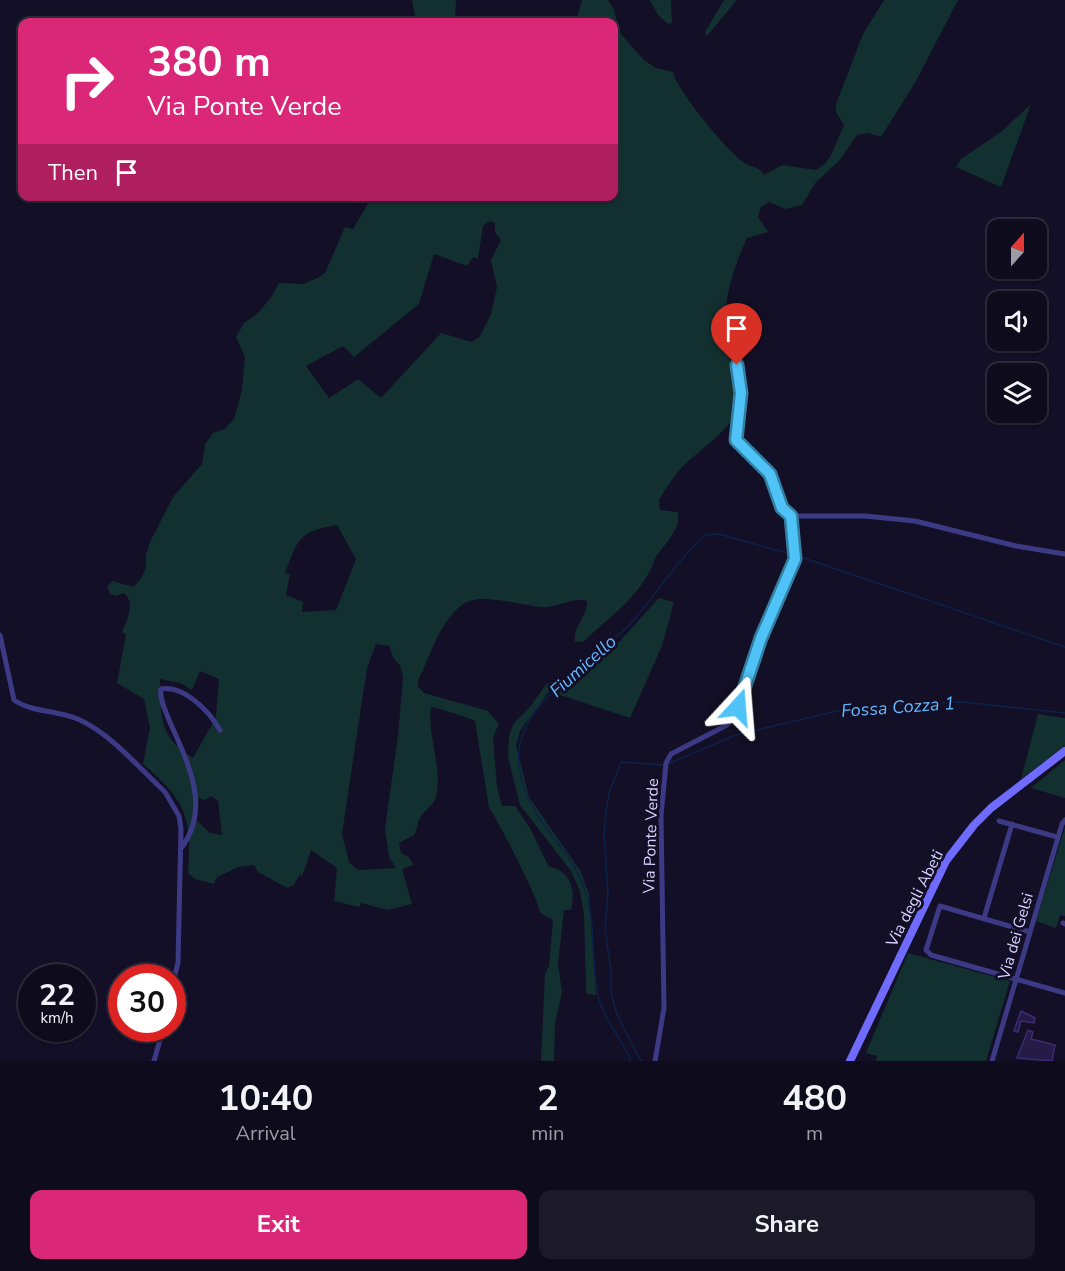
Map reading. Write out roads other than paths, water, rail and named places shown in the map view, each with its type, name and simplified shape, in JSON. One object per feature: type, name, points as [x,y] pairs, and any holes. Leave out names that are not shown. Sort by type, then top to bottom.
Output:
[{"type":"street","name":"Via Ponte Verde","points":[[655,1061],[664,1008],[661,816],[666,763],[671,754],[727,725],[733,717],[761,638],[795,559],[791,516],[782,508],[770,474],[736,440],[741,393],[737,365]]},
{"type":"street","points":[[791,516],[865,516],[915,521],[1016,546],[1065,555]]},
{"type":"street","points":[[0,635],[14,700],[26,706],[75,718],[107,739],[165,792],[173,803],[179,816],[181,849],[178,964]]},
{"type":"street","points":[[181,849],[192,826],[196,808],[192,769],[164,705],[160,689],[172,687],[180,691],[212,717],[220,730]]},
{"type":"street","name":"Via degli Abeti","points":[[850,1061],[946,861],[972,827],[991,808],[1065,751]]},
{"type":"street","name":"Via dei Gelsi","points":[[992,1061],[1065,820]]},
{"type":"street","points":[[999,821],[1058,837]]},
{"type":"street","points":[[984,918],[1012,824]]},
{"type":"street","points":[[1030,932],[940,906],[926,950],[931,955],[1064,991]]},
{"type":"street","points":[[154,1061],[159,1042]]},
{"type":"waterway","name":"Fiumicello","points":[[631,1061],[604,1013],[598,996],[592,925],[583,884],[566,854],[529,801],[519,766],[520,744],[528,723],[541,704],[576,670],[629,625],[685,556],[706,535],[719,534],[790,554]]},
{"type":"waterway","name":"Fiumicello","points":[[798,556],[1065,647]]},
{"type":"waterway","name":"Fossa Cozza 1","points":[[668,764],[736,735],[850,708],[963,702],[1065,713]]},
{"type":"waterway","name":"Fossa Cozza 1","points":[[641,1061],[617,1015],[611,992],[611,969],[605,930],[608,894],[604,833],[609,793],[621,762],[663,765]]}]
